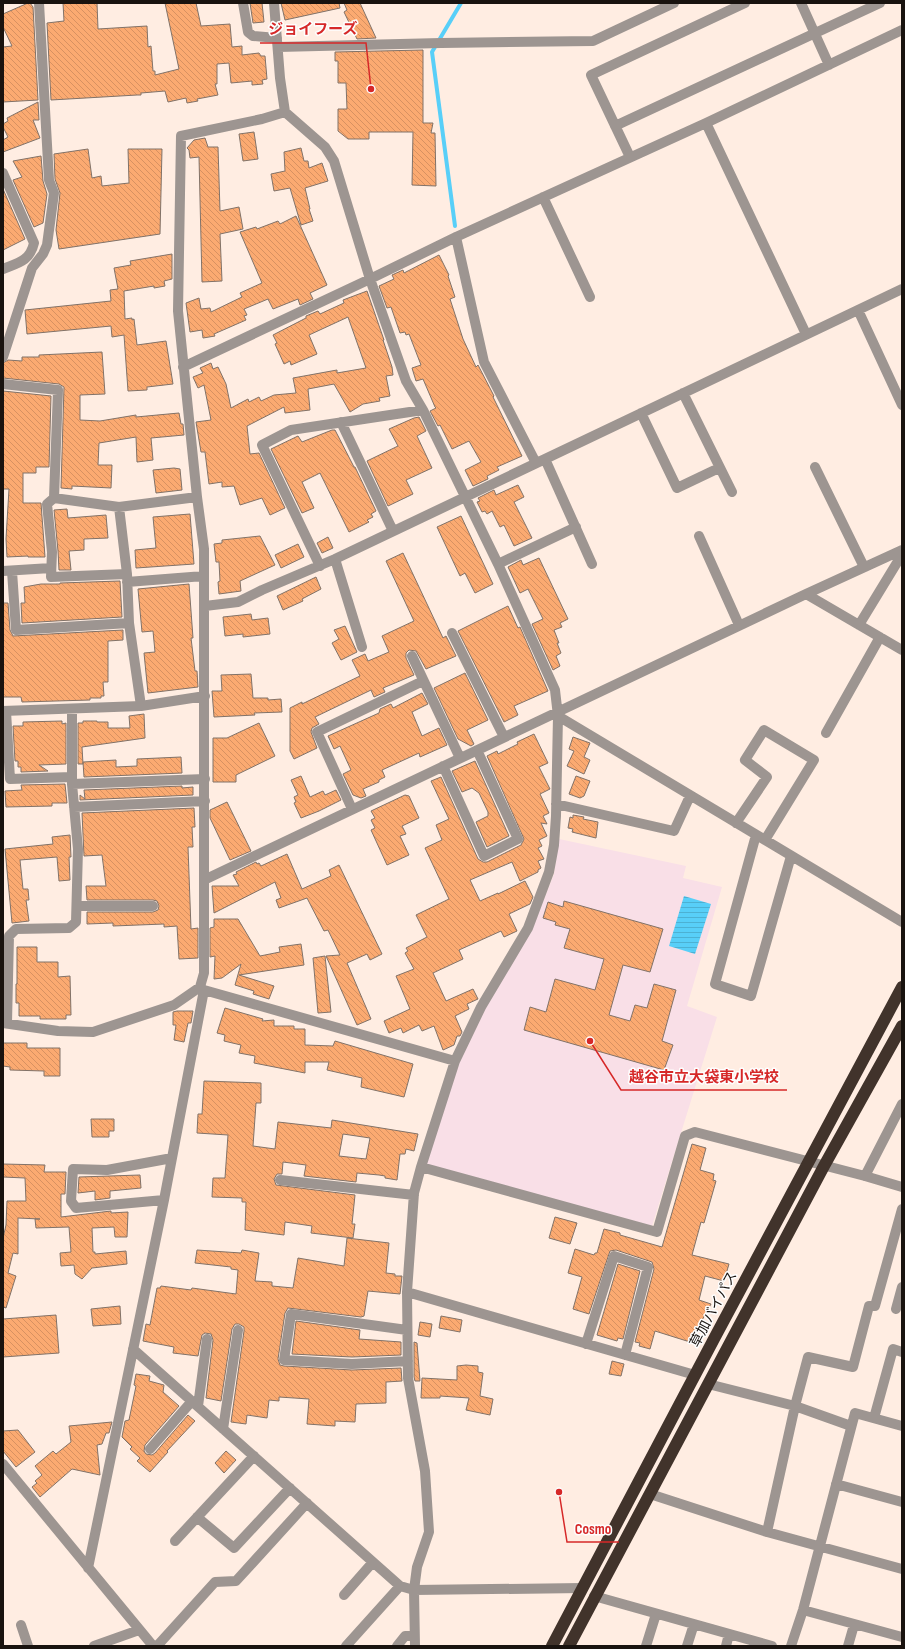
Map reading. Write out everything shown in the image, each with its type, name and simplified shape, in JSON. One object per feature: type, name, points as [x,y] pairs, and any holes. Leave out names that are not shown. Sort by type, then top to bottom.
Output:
[{"type":"highway","name":"草加バイパス","points":[[552,1646],[902,988]]},
{"type":"highway","points":[[569,1646],[594,1596],[650,1494],[824,1166],[902,1026]]},
{"type":"street","points":[[3,357],[32,268],[43,254],[47,245],[54,193],[49,180],[39,3]]},
{"type":"street","points":[[243,3],[248,32],[253,36],[277,42],[441,43],[593,41],[674,3]]},
{"type":"street","points":[[274,3],[285,112],[325,147],[334,161],[370,279],[406,381],[424,410],[498,564],[555,690],[558,714],[554,845],[549,872],[540,900],[528,928],[481,1007],[455,1061],[421,1167],[414,1195],[408,1292],[408,1378],[425,1471],[429,1532],[417,1567],[414,1590],[414,1641],[405,1636],[397,1646]]},
{"type":"street","points":[[630,157],[591,75],[745,3]]},
{"type":"street","points":[[801,3],[829,65]]},
{"type":"street","points":[[615,126],[880,3]]},
{"type":"street","points":[[184,367],[370,279],[456,236],[706,123],[902,30]]},
{"type":"street","points":[[88,1568],[164,1200],[204,973],[204,548],[197,497],[178,311],[181,136],[262,119],[285,112]]},
{"type":"street","points":[[706,123],[806,334]]},
{"type":"street","points":[[3,173],[34,243],[32,252],[23,261],[3,269]]},
{"type":"street","points":[[543,197],[590,297]]},
{"type":"street","points":[[456,236],[484,362],[576,527],[592,564]]},
{"type":"street","points":[[205,606],[238,602],[262,590],[320,566],[902,289]]},
{"type":"street","points":[[858,310],[902,405]]},
{"type":"street","points":[[3,384],[58,390],[54,498]]},
{"type":"street","points":[[683,393],[732,492]]},
{"type":"street","points":[[320,566],[262,445],[291,430],[424,410]]},
{"type":"street","points":[[641,413],[677,488],[719,468]]},
{"type":"street","points":[[341,422],[393,531]]},
{"type":"street","points":[[815,467],[864,567]]},
{"type":"street","points":[[197,497],[119,507],[54,498],[46,504],[52,552],[51,577],[127,578],[204,576]]},
{"type":"street","points":[[119,507],[127,578],[129,623],[141,706]]},
{"type":"street","points":[[498,564],[576,527]]},
{"type":"street","points":[[698,536],[739,626]]},
{"type":"street","points":[[204,880],[504,737],[558,714],[739,626],[901,550]]},
{"type":"street","points":[[859,625],[898,561],[901,550]]},
{"type":"street","points":[[335,559],[362,647]]},
{"type":"street","points":[[51,568],[8,571],[16,630],[129,623]]},
{"type":"street","points":[[806,594],[902,650]]},
{"type":"street","points":[[452,633],[504,737]]},
{"type":"street","points":[[826,733],[880,637]]},
{"type":"street","points":[[412,656],[460,758]]},
{"type":"street","points":[[352,809],[317,732],[423,681]]},
{"type":"street","points":[[205,696],[141,706],[5,711],[10,779],[205,779]]},
{"type":"street","points":[[72,709],[72,780],[78,848],[76,922],[69,928],[16,929],[9,936],[5,1023],[58,1031],[93,1032],[174,1006],[202,989],[455,1061]]},
{"type":"street","points":[[558,714],[690,796],[902,922]]},
{"type":"street","points":[[736,823],[767,777],[745,760],[764,730],[814,760],[765,840]]},
{"type":"street","points":[[443,766],[484,856],[518,839],[477,750]]},
{"type":"street","points":[[556,804],[674,831],[690,796]]},
{"type":"street","points":[[74,807],[204,801]]},
{"type":"street","points":[[756,835],[715,984],[751,996],[791,856]]},
{"type":"street","points":[[77,906],[153,906]]},
{"type":"street","points":[[866,1176],[902,1104]]},
{"type":"street","points":[[421,1167],[657,1232],[685,1136],[695,1132],[866,1176],[902,1187]]},
{"type":"street","points":[[164,1200],[76,1208],[71,1201],[73,1169],[108,1170],[172,1158]]},
{"type":"street","points":[[280,1180],[414,1195]]},
{"type":"street","points":[[767,1532],[808,1357],[853,1367],[869,1306],[875,1306],[902,1209]]},
{"type":"street","points":[[586,1344],[614,1256],[648,1267],[624,1355]]},
{"type":"street","points":[[896,1309],[902,1287]]},
{"type":"street","points":[[408,1292],[695,1375]]},
{"type":"street","points":[[408,1330],[291,1314],[284,1360],[352,1364],[408,1361]]},
{"type":"street","points":[[223,1428],[238,1330]]},
{"type":"street","points":[[150,1448],[195,1403],[207,1339]]},
{"type":"street","points":[[133,1349],[400,1586],[414,1590],[583,1588]]},
{"type":"street","points":[[874,1418],[898,1350]]},
{"type":"street","points":[[708,1384],[796,1406],[851,1426]]},
{"type":"street","points":[[791,1646],[803,1610],[855,1412],[902,1426]]},
{"type":"street","points":[[175,1541],[254,1456]]},
{"type":"street","points":[[3,1464],[153,1646]]},
{"type":"street","points":[[836,1484],[902,1502]]},
{"type":"street","points":[[197,1517],[234,1548],[290,1488]]},
{"type":"street","points":[[650,1494],[767,1532],[820,1545],[902,1569]]},
{"type":"street","points":[[157,1646],[215,1582],[236,1581],[307,1503]]},
{"type":"street","points":[[344,1595],[373,1562]]},
{"type":"street","points":[[346,1646],[400,1586]]},
{"type":"street","points":[[594,1596],[766,1645]]},
{"type":"street","points":[[803,1610],[902,1637]]},
{"type":"street","points":[[646,1646],[656,1614]]},
{"type":"street","points":[[687,1646],[694,1624]]},
{"type":"street","points":[[21,1625],[28,1646]]},
{"type":"street","points":[[848,1646],[854,1625]]},
{"type":"street","points":[[94,1646],[140,1630]]},
{"type":"street","points":[[726,1646],[729,1634]]},
{"type":"shaded area","points":[[559,839],[686,866],[683,878],[722,887],[687,1006],[717,1017],[652,1226],[426,1164],[458,1065],[484,1011],[532,929],[554,874]]},
{"type":"water","points":[[684,896],[711,904],[695,954],[669,946]]},
{"type":"building","points":[[30,3],[33,7],[38,100],[3,102],[3,47],[12,46],[3,27],[3,14]]},
{"type":"building","points":[[63,3],[97,3],[98,29],[147,26],[148,47],[151,46],[153,71],[155,71],[155,75],[179,69],[165,3],[196,3],[201,26],[230,24],[232,47],[242,46],[242,55],[259,53],[261,56],[265,56],[267,79],[262,80],[263,84],[252,85],[252,81],[231,83],[229,63],[217,64],[217,84],[215,84],[218,95],[197,99],[198,101],[187,103],[186,98],[168,102],[165,91],[141,93],[141,95],[51,100],[47,23],[64,21]]},
{"type":"building","points":[[250,3],[262,3],[264,22],[253,23]]},
{"type":"building","points":[[281,3],[339,3],[340,8],[285,20]]},
{"type":"building","points":[[344,3],[360,3],[376,38],[357,39],[344,12],[347,10]]},
{"type":"building","points":[[423,50],[423,123],[433,123],[431,133],[435,133],[436,186],[412,185],[413,132],[369,132],[369,139],[348,139],[338,131],[338,109],[347,109],[346,83],[338,83],[338,61],[335,61],[335,52]]},
{"type":"building","points":[[38,102],[39,120],[33,120],[40,138],[3,152],[3,140],[8,137],[3,124],[8,121],[7,118]]},
{"type":"building","points":[[254,132],[258,159],[243,161],[239,134]]},
{"type":"building","points":[[205,138],[208,147],[218,147],[220,211],[239,207],[243,229],[220,234],[222,281],[202,282],[199,157],[190,158],[189,150],[187,148],[194,140]]},
{"type":"building","points":[[301,148],[304,161],[308,161],[309,168],[322,163],[328,181],[305,188],[313,221],[301,225],[290,188],[274,191],[271,174],[285,171],[284,152]]},
{"type":"building","points":[[88,149],[92,178],[101,176],[102,186],[129,183],[128,149],[162,149],[160,234],[59,249],[56,230],[60,193],[55,179],[54,154]]},
{"type":"building","points":[[41,156],[43,181],[47,194],[43,223],[34,227],[13,180],[22,177],[13,161]]},
{"type":"building","points":[[3,189],[25,239],[3,250]]},
{"type":"building","points":[[296,216],[327,285],[310,293],[313,299],[300,305],[298,299],[273,309],[268,299],[244,309],[247,315],[244,316],[246,320],[214,334],[215,336],[203,338],[202,330],[190,332],[186,303],[199,298],[201,309],[210,308],[211,312],[242,297],[240,293],[262,283],[240,232],[256,227],[257,229],[278,221],[280,224]]},
{"type":"building","points":[[172,254],[172,279],[164,281],[165,286],[154,288],[154,286],[124,291],[125,319],[134,319],[137,345],[166,341],[173,384],[147,387],[147,390],[128,391],[124,335],[112,337],[111,326],[27,334],[25,310],[111,301],[110,290],[118,289],[114,268],[131,265],[130,261]]},
{"type":"building","points":[[439,255],[449,275],[448,276],[455,297],[450,299],[463,339],[476,367],[478,365],[494,396],[493,397],[522,456],[497,467],[499,470],[487,476],[488,479],[473,486],[465,470],[481,462],[469,441],[452,449],[440,425],[438,426],[430,411],[436,408],[423,379],[416,381],[412,368],[421,365],[409,334],[406,335],[405,332],[400,333],[391,307],[387,308],[379,286],[394,279],[392,275],[403,270],[404,273]]},
{"type":"building","points":[[367,291],[392,367],[393,375],[386,376],[390,396],[379,398],[380,401],[363,404],[350,412],[334,384],[308,389],[310,410],[285,413],[284,407],[247,426],[250,454],[259,453],[285,508],[270,515],[262,498],[240,505],[234,486],[222,487],[222,482],[209,484],[205,452],[201,452],[196,422],[211,420],[204,385],[198,388],[193,377],[203,373],[200,368],[211,363],[213,369],[218,367],[226,384],[231,408],[248,399],[249,402],[259,397],[261,401],[274,395],[296,393],[293,378],[337,370],[337,373],[366,368],[348,317],[309,335],[317,354],[291,365],[290,361],[284,364],[275,344],[277,343],[273,335],[306,318],[306,316],[318,311],[320,314],[344,303],[343,300]]},
{"type":"building","points":[[102,352],[105,394],[80,395],[80,420],[100,421],[136,415],[136,417],[179,413],[181,424],[183,424],[184,435],[151,438],[153,460],[137,462],[136,437],[99,443],[98,465],[112,465],[111,488],[72,486],[72,489],[61,488],[64,387],[59,384],[3,378],[3,363],[8,360],[22,361],[22,357],[39,357],[39,355]]},
{"type":"building","points":[[3,391],[51,396],[49,467],[36,467],[36,473],[23,473],[23,503],[41,503],[45,557],[7,557],[6,539],[9,489],[3,489]]},
{"type":"building","points":[[419,417],[426,431],[417,436],[432,468],[406,480],[413,494],[388,506],[367,461],[398,446],[389,429]]},
{"type":"building","points":[[335,430],[376,511],[371,514],[373,517],[367,520],[369,522],[349,532],[320,473],[302,482],[314,508],[302,513],[271,449],[298,436],[302,442]]},
{"type":"building","points":[[174,468],[180,469],[182,490],[156,493],[153,470]]},
{"type":"building","points":[[518,485],[524,497],[514,502],[532,538],[514,546],[504,525],[500,527],[492,511],[487,514],[485,511],[482,512],[477,502],[480,501],[478,498],[494,490],[496,495]]},
{"type":"building","points":[[67,509],[68,518],[106,515],[108,538],[84,539],[84,550],[69,551],[71,570],[59,570],[54,510]]},
{"type":"building","points":[[190,514],[194,564],[136,568],[135,550],[156,548],[153,517]]},
{"type":"building","points":[[461,516],[493,584],[475,593],[465,573],[460,576],[437,527]]},
{"type":"building","points":[[260,536],[275,565],[240,581],[241,591],[219,594],[219,562],[216,562],[214,544],[222,543],[222,540]]},
{"type":"building","points":[[328,537],[333,548],[322,553],[317,543]]},
{"type":"building","points":[[298,544],[304,557],[281,568],[275,555]]},
{"type":"building","points":[[403,553],[443,638],[446,636],[456,656],[426,669],[416,651],[409,650],[406,653],[406,658],[414,675],[383,688],[385,692],[374,697],[371,690],[315,717],[319,724],[312,728],[311,732],[317,748],[294,759],[290,751],[290,708],[302,702],[302,704],[360,676],[352,660],[365,654],[368,661],[389,652],[382,636],[414,621],[386,561]]},
{"type":"building","points":[[539,558],[568,619],[560,623],[562,627],[554,630],[561,653],[556,656],[560,666],[553,670],[532,624],[543,619],[528,589],[520,593],[508,567],[521,560],[523,565]]},
{"type":"building","points":[[316,577],[321,589],[302,599],[303,601],[283,610],[277,596]]},
{"type":"building","points":[[120,581],[122,617],[22,623],[21,603],[25,603],[24,587],[41,584]]},
{"type":"building","points":[[189,584],[193,638],[191,638],[195,671],[197,671],[198,687],[148,693],[144,653],[155,652],[153,631],[142,632],[138,589]]},
{"type":"building","points":[[3,603],[8,603],[10,630],[13,636],[123,630],[123,640],[108,641],[108,682],[103,682],[104,696],[101,696],[101,698],[90,698],[90,700],[22,702],[21,697],[3,697]]},
{"type":"building","points":[[508,606],[518,628],[520,627],[548,691],[514,706],[518,715],[504,722],[458,631]]},
{"type":"building","points":[[251,614],[252,620],[268,618],[270,634],[243,637],[243,634],[225,636],[223,617]]},
{"type":"building","points":[[345,626],[357,652],[341,660],[332,643],[339,639],[334,630]]},
{"type":"building","points":[[465,673],[488,720],[467,730],[474,744],[471,746],[458,739],[434,688]]},
{"type":"building","points":[[251,674],[253,698],[268,698],[268,700],[281,699],[282,712],[214,717],[212,691],[222,691],[221,675]]},
{"type":"building","points":[[422,693],[428,704],[412,712],[422,736],[439,728],[447,745],[420,757],[419,753],[382,770],[385,777],[379,780],[379,782],[363,789],[366,796],[361,798],[353,795],[343,774],[351,770],[340,746],[334,749],[328,736],[379,713],[380,709],[391,704],[393,708]]},
{"type":"building","points":[[144,714],[145,738],[82,747],[83,764],[78,764],[78,723],[83,723],[83,721],[108,722],[108,728],[130,728],[129,716]]},
{"type":"building","points":[[62,721],[62,724],[66,723],[66,764],[39,765],[48,771],[21,772],[21,767],[18,767],[18,761],[15,761],[13,726],[23,726],[23,722]]},
{"type":"building","points":[[259,723],[275,756],[236,775],[236,782],[213,782],[213,738],[227,738]]},
{"type":"building","points":[[534,734],[548,763],[539,767],[550,789],[540,794],[549,813],[543,816],[547,824],[541,823],[547,836],[539,840],[542,846],[538,848],[544,859],[538,861],[541,868],[538,872],[520,881],[512,862],[470,880],[480,901],[525,881],[533,897],[530,904],[509,914],[517,931],[504,937],[501,931],[459,950],[463,959],[433,973],[446,1001],[473,989],[478,999],[467,1004],[469,1009],[455,1016],[462,1032],[460,1036],[457,1036],[454,1045],[443,1050],[434,1026],[422,1031],[419,1025],[403,1033],[401,1028],[389,1033],[384,1021],[410,1009],[396,976],[414,969],[405,953],[408,951],[406,948],[427,937],[416,915],[449,899],[425,848],[442,840],[436,825],[449,819],[431,781],[441,777],[478,859],[483,862],[487,862],[521,845],[524,839],[487,756],[497,751],[498,754],[518,744],[517,742]]},
{"type":"building","points":[[573,737],[590,743],[584,757],[590,760],[584,774],[567,766],[574,751],[569,749]]},
{"type":"building","points":[[181,757],[182,773],[84,777],[83,762],[116,760],[116,767],[137,766],[137,759]]},
{"type":"building","points":[[475,761],[509,836],[487,847],[476,822],[488,816],[488,812],[479,793],[472,788],[462,792],[452,771]]},
{"type":"building","points":[[301,776],[310,797],[323,791],[325,795],[336,790],[341,800],[301,818],[294,803],[296,802],[294,797],[298,795],[291,780]]},
{"type":"building","points":[[576,776],[590,781],[584,796],[580,798],[569,794]]},
{"type":"building","points":[[65,784],[67,803],[52,803],[52,806],[6,807],[5,791],[22,790],[21,785]]},
{"type":"building","points":[[182,786],[182,788],[193,787],[193,795],[80,800],[80,795],[85,799],[84,790]]},
{"type":"building","points":[[405,795],[409,796],[419,818],[402,826],[406,834],[400,836],[409,855],[387,865],[371,830],[375,828],[371,820],[375,818],[371,811]]},
{"type":"building","points":[[227,802],[251,851],[230,860],[210,818],[210,810]]},
{"type":"building","points":[[194,808],[195,827],[192,827],[193,847],[188,847],[191,929],[198,928],[198,958],[179,959],[177,926],[164,927],[164,924],[113,926],[113,923],[87,924],[87,912],[153,912],[158,910],[159,906],[157,901],[153,900],[87,900],[86,886],[106,886],[102,855],[84,856],[82,813]]},
{"type":"building","points":[[573,815],[598,822],[596,838],[572,832],[573,829],[568,828],[570,817],[573,818]]},
{"type":"building","points":[[70,835],[70,880],[59,881],[57,857],[20,860],[23,889],[28,889],[29,900],[26,900],[29,921],[12,923],[5,849],[53,844],[52,837]]},
{"type":"building","points":[[287,854],[302,889],[331,876],[329,870],[339,865],[382,954],[370,960],[367,954],[347,963],[371,1019],[357,1025],[326,956],[340,955],[328,930],[324,931],[307,898],[279,908],[276,900],[281,898],[275,882],[214,913],[212,886],[239,886],[233,875],[237,874],[236,872],[256,862],[261,866]]},
{"type":"building","points":[[564,901],[663,929],[650,972],[623,965],[609,1015],[630,1021],[635,1005],[647,1008],[654,984],[676,990],[662,1041],[673,1045],[664,1070],[524,1030],[530,1007],[546,1012],[555,979],[595,990],[604,959],[564,948],[570,929],[555,925],[556,922],[543,918],[548,902],[563,907]]},
{"type":"building","points":[[214,919],[238,919],[260,956],[280,952],[279,947],[301,944],[304,965],[239,975],[274,986],[269,999],[253,994],[254,991],[235,985],[241,964],[222,978],[214,979],[215,956],[210,957],[210,928],[214,927]]},
{"type":"building","points":[[17,947],[37,947],[37,962],[58,962],[58,977],[70,976],[71,1015],[66,1015],[66,1019],[40,1019],[40,1016],[19,1016],[19,1003],[16,1003]]},
{"type":"building","points":[[325,956],[331,1012],[318,1013],[313,958]]},
{"type":"building","points":[[225,1008],[263,1019],[262,1021],[274,1020],[274,1026],[294,1026],[294,1029],[305,1029],[305,1045],[333,1046],[335,1041],[413,1064],[404,1097],[361,1087],[362,1078],[327,1070],[329,1062],[305,1062],[305,1073],[254,1063],[255,1056],[239,1053],[241,1045],[224,1041],[225,1035],[217,1033]]},
{"type":"building","points":[[193,1011],[191,1023],[188,1023],[184,1042],[174,1040],[176,1025],[173,1025],[173,1012]]},
{"type":"building","points":[[3,1043],[27,1043],[27,1048],[60,1048],[60,1076],[44,1076],[44,1071],[10,1070],[10,1067],[3,1066]]},
{"type":"building","points":[[204,1081],[261,1083],[261,1103],[256,1103],[253,1146],[275,1149],[278,1122],[331,1128],[332,1120],[418,1134],[414,1151],[406,1149],[405,1154],[400,1154],[397,1180],[385,1178],[385,1176],[357,1173],[356,1182],[304,1176],[306,1165],[283,1162],[282,1174],[277,1174],[274,1179],[276,1185],[355,1195],[352,1224],[355,1224],[353,1238],[311,1233],[312,1226],[285,1222],[284,1235],[245,1230],[246,1202],[242,1202],[242,1198],[212,1197],[213,1178],[225,1178],[228,1135],[197,1133],[198,1114],[202,1114]],"holes":[[[343,1134],[370,1138],[366,1159],[339,1156]]]},
{"type":"building","points":[[91,1119],[114,1119],[114,1131],[109,1131],[109,1137],[92,1137]]},
{"type":"building","points":[[692,1144],[706,1148],[700,1170],[714,1174],[713,1180],[716,1181],[704,1223],[701,1222],[692,1255],[729,1264],[724,1281],[705,1276],[699,1300],[711,1304],[690,1342],[655,1331],[650,1349],[639,1346],[640,1343],[635,1342],[654,1269],[652,1262],[616,1250],[610,1251],[589,1314],[573,1309],[582,1277],[568,1273],[575,1249],[594,1255],[597,1253],[604,1229],[662,1247]]},
{"type":"building","points":[[3,1164],[45,1165],[44,1172],[66,1172],[65,1194],[61,1194],[61,1217],[111,1211],[111,1213],[128,1212],[127,1237],[115,1237],[114,1227],[92,1228],[93,1252],[95,1252],[95,1254],[126,1251],[127,1264],[92,1268],[82,1279],[75,1274],[74,1265],[61,1266],[60,1253],[71,1252],[69,1227],[36,1228],[35,1219],[40,1219],[18,1218],[18,1254],[13,1253],[8,1273],[16,1276],[6,1308],[3,1307],[3,1238],[6,1225],[7,1201],[26,1201],[25,1178],[3,1177]]},
{"type":"building","points":[[140,1175],[141,1188],[110,1191],[110,1198],[95,1200],[95,1191],[78,1193],[79,1177]]},
{"type":"building","points":[[555,1217],[577,1223],[570,1244],[549,1238]]},
{"type":"building","points":[[347,1238],[389,1243],[386,1273],[395,1274],[395,1276],[402,1276],[400,1294],[368,1291],[364,1316],[361,1317],[288,1308],[285,1313],[278,1359],[280,1365],[284,1366],[352,1370],[401,1368],[402,1381],[386,1382],[386,1403],[356,1404],[355,1422],[335,1421],[335,1426],[307,1424],[309,1399],[279,1397],[279,1401],[269,1400],[267,1418],[247,1415],[246,1424],[231,1422],[244,1331],[244,1327],[239,1324],[235,1324],[232,1329],[221,1401],[206,1398],[213,1340],[211,1334],[205,1333],[202,1335],[198,1356],[173,1353],[174,1347],[143,1341],[146,1324],[150,1325],[157,1288],[160,1288],[161,1286],[191,1290],[192,1288],[236,1294],[238,1270],[231,1269],[231,1267],[195,1263],[197,1250],[241,1253],[242,1250],[259,1253],[255,1281],[272,1282],[272,1286],[293,1288],[298,1258],[344,1266]]},
{"type":"building","points":[[618,1264],[640,1271],[623,1339],[618,1338],[617,1341],[597,1335]]},
{"type":"building","points":[[120,1306],[121,1324],[93,1326],[91,1309]]},
{"type":"building","points":[[56,1315],[59,1353],[3,1357],[3,1319]]},
{"type":"building","points":[[441,1316],[462,1320],[460,1332],[439,1328]]},
{"type":"building","points":[[296,1321],[360,1330],[359,1339],[401,1342],[401,1355],[352,1357],[292,1354]]},
{"type":"building","points":[[420,1322],[432,1324],[430,1337],[418,1335]]},
{"type":"building","points":[[414,1342],[417,1343],[420,1381],[415,1381],[414,1377]]},
{"type":"building","points":[[612,1361],[624,1364],[621,1376],[609,1374]]},
{"type":"building","points":[[457,1366],[478,1366],[478,1372],[483,1373],[480,1396],[493,1399],[490,1415],[466,1410],[469,1398],[440,1396],[440,1398],[421,1398],[422,1378],[457,1380]]},
{"type":"building","points":[[136,1374],[150,1376],[149,1381],[164,1385],[163,1392],[179,1406],[145,1445],[144,1451],[146,1454],[152,1455],[155,1453],[188,1415],[195,1421],[150,1472],[137,1461],[140,1458],[130,1449],[132,1447],[122,1437],[125,1421],[129,1420],[136,1386],[134,1385]]},
{"type":"building","points":[[112,1422],[109,1433],[106,1433],[102,1444],[97,1445],[100,1475],[72,1469],[40,1497],[32,1487],[37,1483],[35,1481],[42,1475],[35,1466],[53,1451],[56,1454],[71,1442],[69,1426]]},
{"type":"building","points":[[18,1430],[35,1452],[16,1467],[3,1451],[3,1431]]},
{"type":"building","points":[[226,1451],[236,1460],[224,1473],[215,1463]]},
{"type":"waterway","points":[[455,226],[432,52],[461,3]]},
{"type":"place","name":"ジョイフーズ","points":[[371,89]]},
{"type":"place","name":"越谷市立大袋東小学校","points":[[590,1041]]},
{"type":"place","name":"Cosmo","points":[[559,1492]]}]
